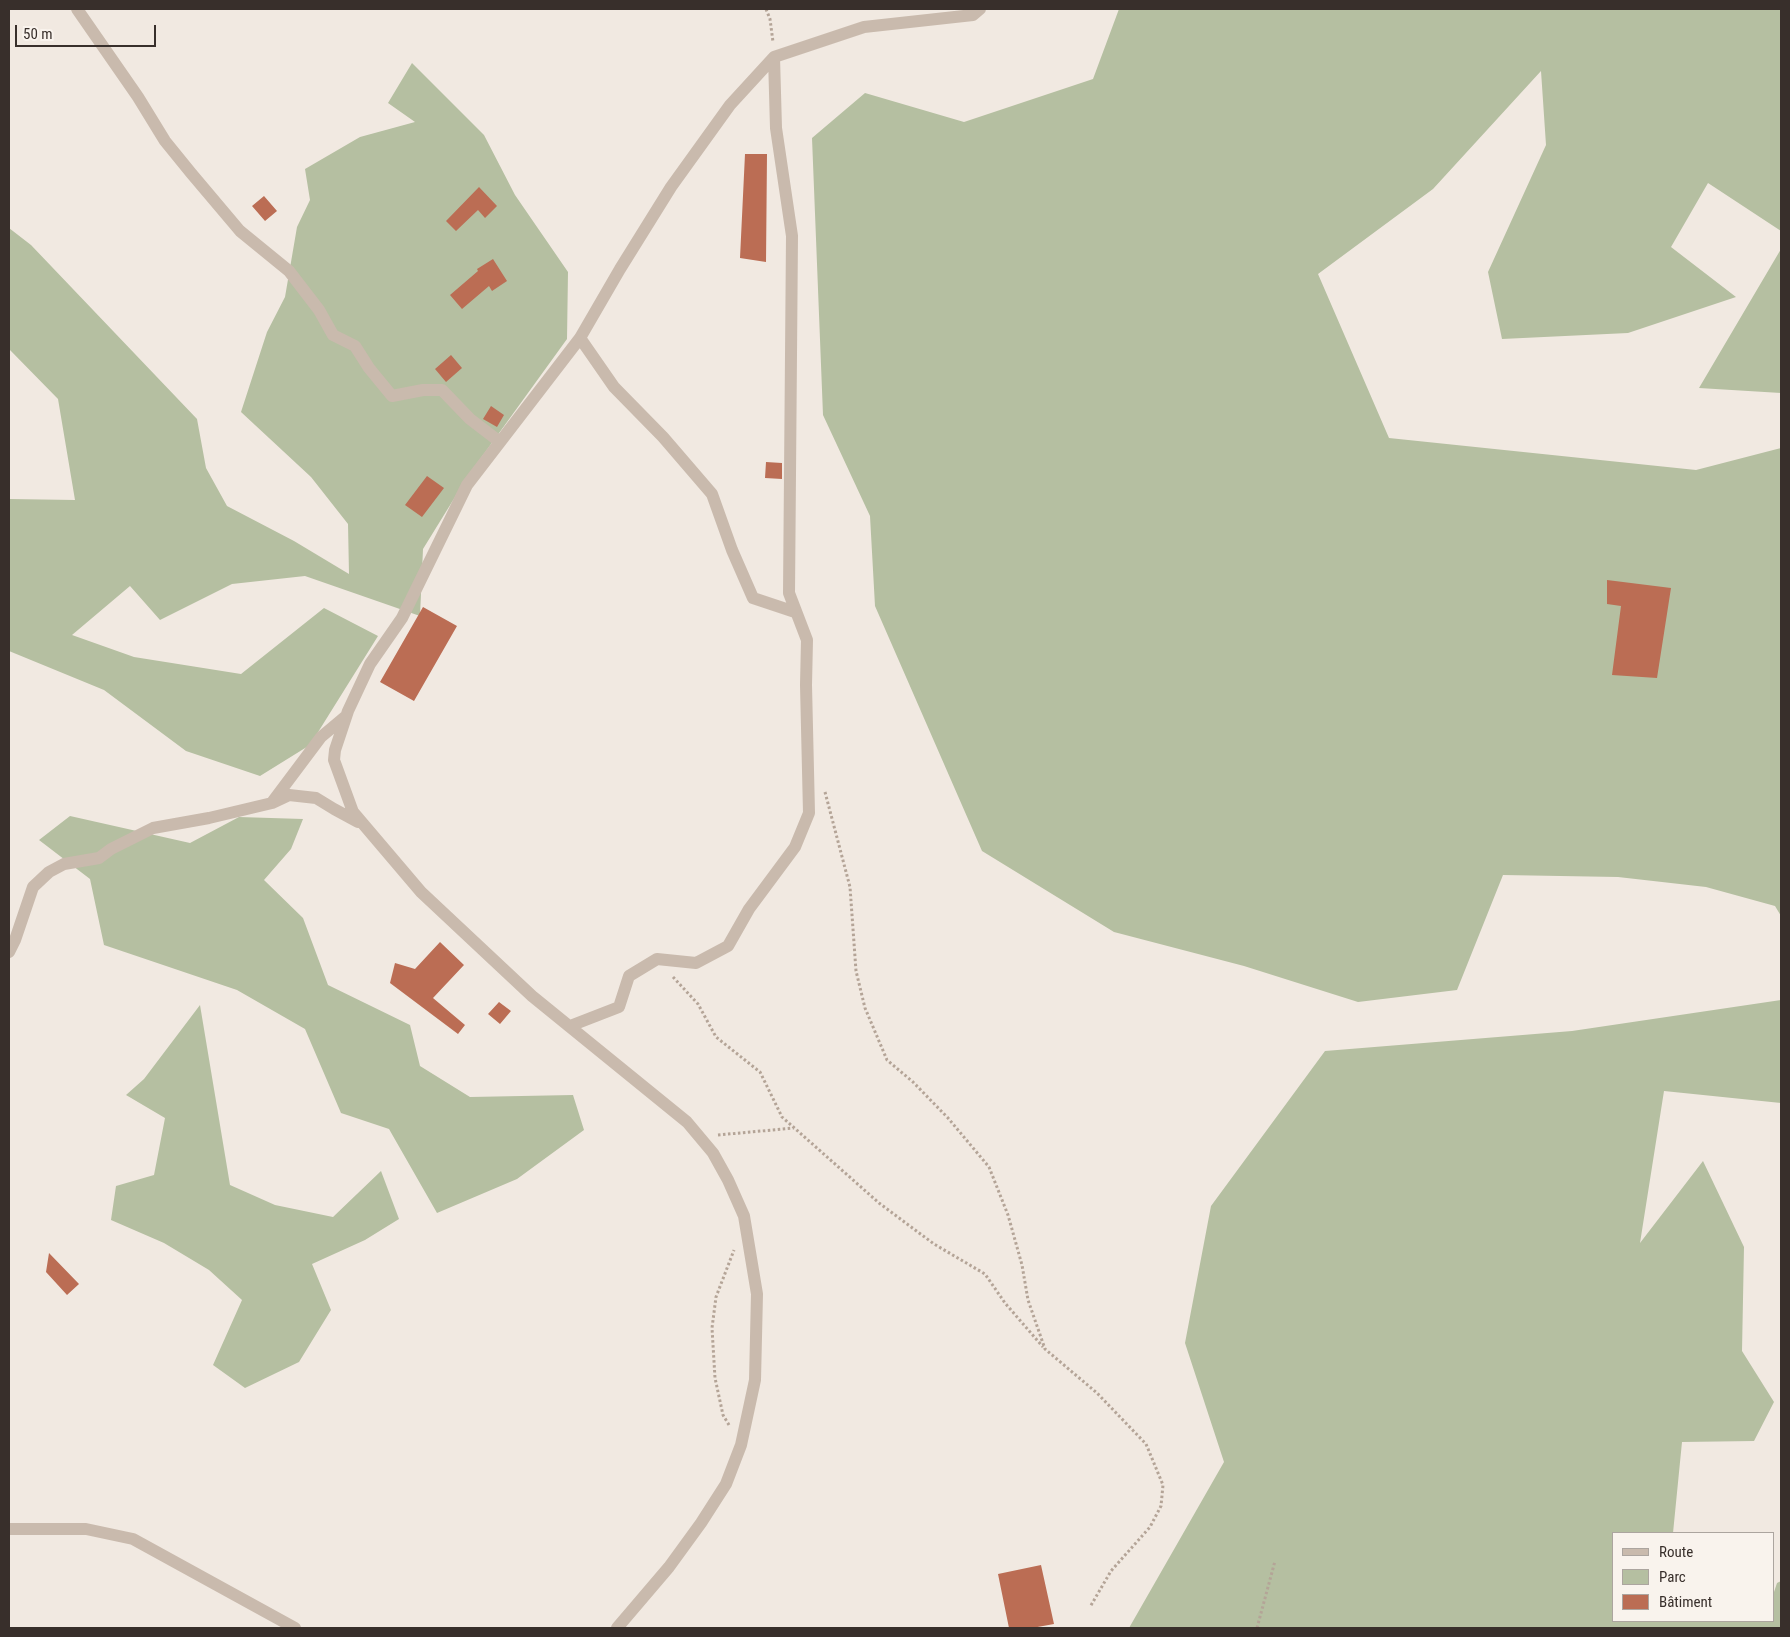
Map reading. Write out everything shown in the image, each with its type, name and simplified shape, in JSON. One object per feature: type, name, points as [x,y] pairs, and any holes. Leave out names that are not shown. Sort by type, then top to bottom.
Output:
[{"type":"street","points":[[77,9],[138,97],[165,141],[191,173],[240,231],[289,271],[320,310],[334,335],[355,346],[369,368],[392,396],[423,390],[442,390],[470,419],[500,442]]},
{"type":"street","points":[[617,1628],[669,1566],[701,1523],[726,1484],[741,1445],[755,1380],[756,1294],[744,1216],[728,1180],[713,1154],[687,1122],[532,996],[421,892],[353,812],[334,760],[335,750],[346,716],[370,664],[402,618],[468,485],[580,338],[671,187],[730,105],[774,57],[864,27],[973,15],[980,9]]},
{"type":"street","points":[[570,1026],[620,1007],[629,976],[657,959],[696,963],[728,946],[749,909],[795,847],[809,813],[806,685],[807,640],[789,593],[792,236],[776,128],[774,57]]},
{"type":"street","points":[[580,338],[614,387],[663,437],[712,494],[732,550],[753,598],[795,612]]},
{"type":"street","points":[[272,803],[321,737],[346,716]]},
{"type":"street","points":[[9,952],[33,887],[49,872],[64,864],[99,858],[111,849],[153,828],[272,803],[289,795],[316,798],[334,810],[363,824]]},
{"type":"street","points":[[9,1525],[28,1529]]},
{"type":"street","points":[[9,1530],[86,1529],[132,1540],[295,1628]]},
{"type":"path","points":[[766,9],[770,19],[774,57]]},
{"type":"path","points":[[824,787],[850,887],[856,971],[871,1026],[887,1060],[913,1082],[948,1118],[988,1167],[1008,1215],[1022,1265],[1028,1300],[1045,1349]]},
{"type":"path","points":[[657,959],[698,1004],[716,1038],[760,1072],[782,1118],[879,1203],[934,1244],[984,1274],[1005,1303],[1045,1349],[1097,1393],[1146,1444],[1163,1484],[1161,1506],[1150,1527],[1111,1572],[1090,1607]]},
{"type":"path","points":[[699,1136],[794,1128]]},
{"type":"path","points":[[736,1243],[716,1296],[712,1328],[714,1378],[723,1415],[741,1445]]},
{"type":"path","points":[[1257,1628],[1275,1561]]},
{"type":"green space","points":[[1119,9],[1781,9],[1781,231],[1708,183],[1671,247],[1736,297],[1628,333],[1502,339],[1488,272],[1546,145],[1541,71],[1433,189],[1318,274],[1389,438],[1696,470],[1781,448],[1781,916],[1775,906],[1706,887],[1618,877],[1503,875],[1457,990],[1358,1002],[1244,966],[1114,932],[982,851],[875,606],[870,516],[823,415],[812,138],[865,93],[964,122],[1093,79]]},
{"type":"green space","points":[[412,63],[484,135],[515,195],[568,272],[567,339],[468,476],[423,549],[420,616],[305,576],[232,584],[160,620],[130,586],[72,635],[134,657],[241,674],[324,608],[378,636],[310,745],[260,776],[186,751],[104,690],[9,651],[9,499],[75,500],[58,399],[9,349],[9,228],[31,245],[197,419],[206,468],[227,506],[294,541],[349,574],[348,524],[311,477],[241,412],[267,332],[285,297],[297,227],[310,200],[305,169],[360,137],[415,122],[388,103]]},
{"type":"green space","points":[[1781,249],[1781,393],[1699,388]]},
{"type":"green space","points":[[70,816],[190,843],[239,817],[303,819],[291,849],[264,880],[303,918],[328,985],[410,1025],[420,1066],[470,1097],[573,1095],[584,1130],[517,1179],[437,1213],[389,1129],[341,1113],[305,1029],[237,990],[104,945],[90,879],[39,840]]},
{"type":"green space","points":[[1781,1000],[1781,1103],[1664,1091],[1640,1243],[1703,1161],[1744,1247],[1742,1351],[1774,1402],[1754,1441],[1682,1442],[1673,1532],[1612,1532],[1612,1622],[1775,1622],[1775,1589],[1777,1583],[1781,1581],[1781,1628],[1129,1628],[1224,1462],[1185,1343],[1211,1206],[1325,1051],[1572,1031]]},
{"type":"green space","points":[[200,1005],[230,1185],[275,1205],[333,1217],[381,1171],[399,1219],[365,1240],[312,1264],[331,1310],[299,1362],[245,1388],[213,1365],[242,1300],[209,1270],[164,1243],[111,1220],[116,1186],[154,1175],[165,1118],[126,1095],[144,1079]]},
{"type":"building","points":[[745,154],[767,154],[766,262],[740,258]]},
{"type":"building","points":[[479,187],[497,206],[485,218],[478,210],[456,231],[446,221]]},
{"type":"building","points":[[264,196],[277,211],[265,221],[252,206]]},
{"type":"building","points":[[493,259],[507,281],[492,291],[489,286],[462,309],[450,295],[478,271],[477,269]]},
{"type":"building","points":[[451,355],[462,368],[446,382],[435,369]]},
{"type":"building","points":[[491,406],[504,415],[497,427],[483,419]]},
{"type":"building","points":[[766,462],[782,463],[782,479],[765,478]]},
{"type":"building","points":[[427,476],[444,488],[422,517],[405,505]]},
{"type":"building","points":[[1607,580],[1671,588],[1657,678],[1612,675],[1621,606],[1607,604]]},
{"type":"building","points":[[423,607],[457,626],[414,701],[380,682]]},
{"type":"building","points":[[440,942],[464,965],[433,998],[465,1025],[458,1034],[390,983],[395,963],[415,969]]},
{"type":"building","points":[[499,1002],[511,1011],[500,1024],[488,1014]]},
{"type":"building","points":[[49,1253],[79,1284],[67,1295],[46,1272]]},
{"type":"building","points":[[1041,1565],[1054,1624],[1032,1628],[1009,1628],[998,1574]]}]
